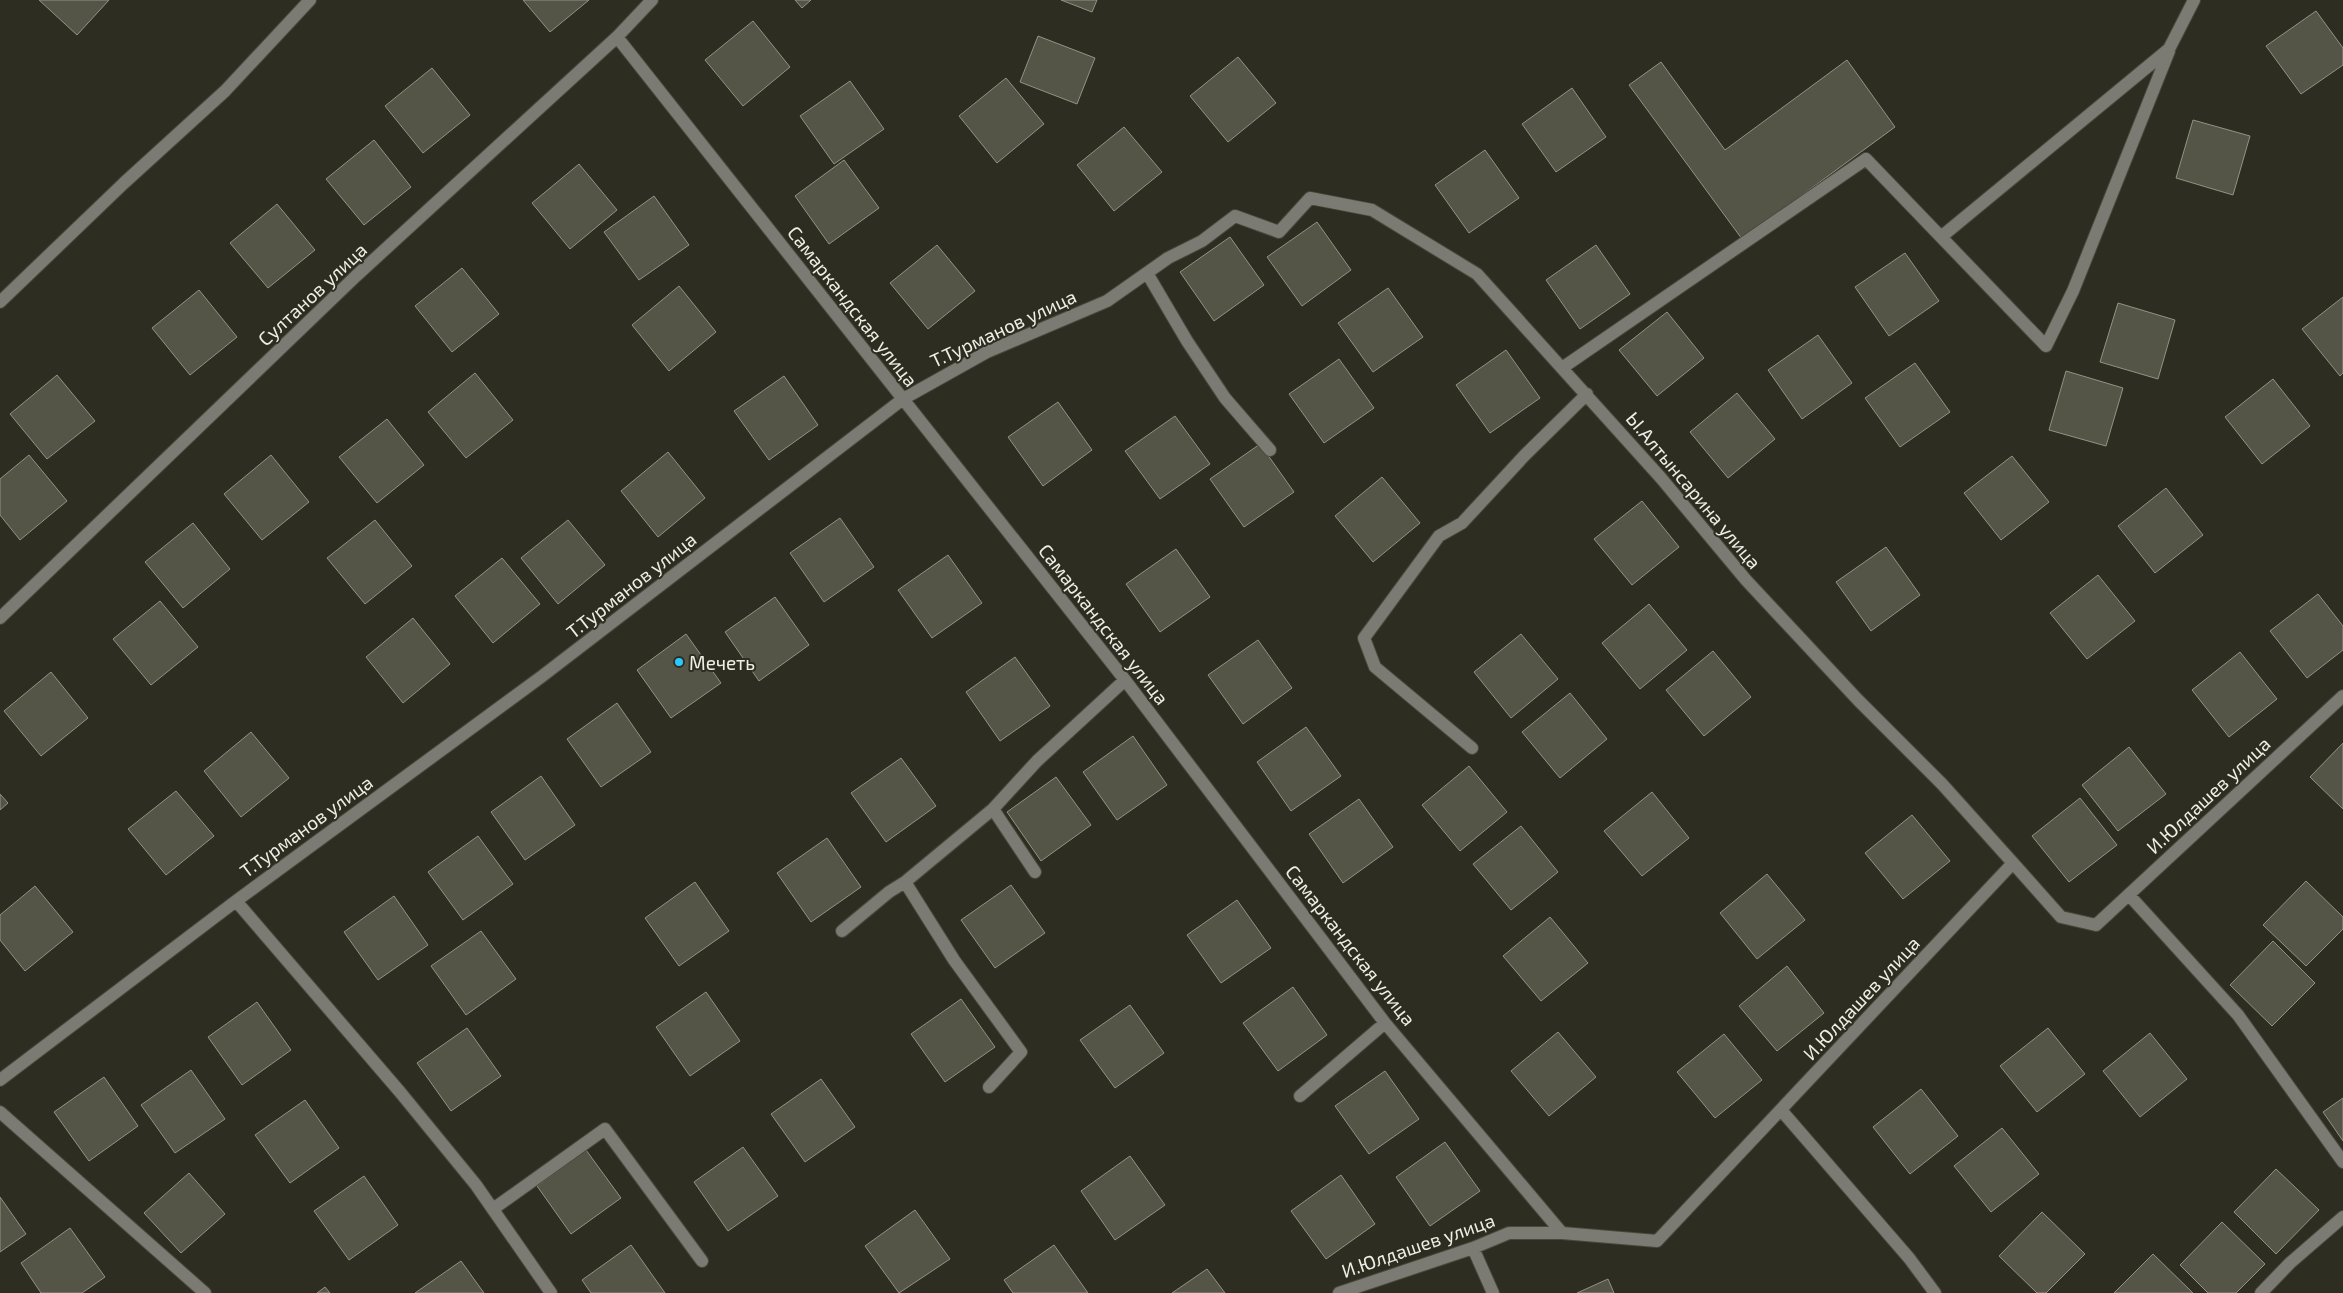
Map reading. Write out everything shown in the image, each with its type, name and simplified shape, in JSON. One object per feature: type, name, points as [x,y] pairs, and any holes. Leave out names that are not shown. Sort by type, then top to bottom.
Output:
[{"type":"street","points":[[0,302],[124,183],[225,91],[310,0]]},
{"type":"street","name":"Султанов улица","points":[[0,618],[356,276],[617,37],[652,0]]},
{"type":"street","points":[[1562,368],[1866,159],[2046,346],[2073,291],[2169,49],[2194,0]]},
{"type":"street","name":"Самаркандская улица","points":[[617,37],[1125,680],[1385,1023],[1562,1233]]},
{"type":"street","points":[[1941,237],[2169,49]]},
{"type":"street","name":"Т.Турманов улица","points":[[0,1080],[236,901],[541,677],[903,399],[987,352],[1107,301],[1168,258],[1202,241],[1235,216],[1279,232],[1310,198]]},
{"type":"street","name":"Ы.Алтынсарина улица","points":[[1310,198],[1372,210],[1477,274],[1661,478],[1746,580],[1858,700],[1942,784],[2013,863]]},
{"type":"street","points":[[1147,273],[1187,341],[1225,398],[1270,450]]},
{"type":"street","points":[[1472,748],[1375,668],[1364,638],[1439,536],[1462,523],[1524,456],[1587,394]]},
{"type":"street","points":[[842,930],[889,892],[905,882],[993,809],[1037,761],[1125,680]]},
{"type":"street","name":"И.Юлдашев улица","points":[[1338,1293],[1473,1248],[1509,1233],[1562,1233],[1657,1241],[2013,863],[2061,917],[2096,925],[2343,696]]},
{"type":"street","points":[[993,809],[1035,872]]},
{"type":"street","points":[[905,882],[954,960],[1021,1052],[989,1087]]},
{"type":"street","points":[[2129,895],[2238,1015],[2343,1162]]},
{"type":"street","points":[[236,901],[400,1092],[492,1209],[551,1293]]},
{"type":"street","points":[[1300,1096],[1385,1023]]},
{"type":"street","points":[[1780,1110],[1908,1258],[1935,1293]]},
{"type":"street","points":[[0,1112],[205,1293]]},
{"type":"street","points":[[492,1209],[605,1128],[702,1261]]},
{"type":"street","points":[[2261,1293],[2290,1263],[2343,1217]]},
{"type":"street","points":[[1473,1248],[1493,1293]]},
{"type":"building","points":[[39,0],[109,0],[77,35]]},
{"type":"building","points":[[523,0],[589,0],[550,32]]},
{"type":"building","points":[[795,0],[811,0],[802,8]]},
{"type":"building","points":[[1061,0],[1097,0],[1092,12]]},
{"type":"building","points":[[2316,11],[2343,48],[2343,65],[2301,94],[2266,46]]},
{"type":"building","points":[[753,21],[790,67],[743,106],[705,60]]},
{"type":"building","points":[[1038,36],[1095,58],[1077,104],[1020,82]]},
{"type":"building","points":[[1238,57],[1276,103],[1228,142],[1190,96]]},
{"type":"building","points":[[1847,60],[1895,127],[1742,239],[1629,85],[1661,62],[1725,150]]},
{"type":"building","points":[[432,68],[470,115],[423,153],[385,106]]},
{"type":"building","points":[[1006,78],[1044,124],[997,163],[959,116]]},
{"type":"building","points":[[850,81],[884,129],[834,164],[800,116]]},
{"type":"building","points":[[1572,88],[1606,137],[1556,172],[1522,124]]},
{"type":"building","points":[[2193,120],[2250,136],[2233,195],[2176,178]]},
{"type":"building","points":[[1124,127],[1162,172],[1114,211],[1077,165]]},
{"type":"building","points":[[374,140],[411,187],[364,225],[326,179]]},
{"type":"building","points":[[1485,150],[1519,198],[1469,233],[1435,185]]},
{"type":"building","points":[[844,160],[879,208],[829,244],[795,196]]},
{"type":"building","points":[[579,164],[617,210],[570,249],[532,203]]},
{"type":"building","points":[[654,196],[689,245],[639,280],[604,232]]},
{"type":"building","points":[[277,204],[315,250],[268,288],[230,243]]},
{"type":"building","points":[[1317,222],[1351,270],[1302,306],[1267,257]]},
{"type":"building","points":[[1230,237],[1264,285],[1214,321],[1180,272]]},
{"type":"building","points":[[937,245],[975,291],[928,329],[890,283]]},
{"type":"building","points":[[1596,245],[1630,294],[1580,329],[1546,280]]},
{"type":"building","points":[[1905,253],[1939,301],[1889,336],[1855,287]]},
{"type":"building","points":[[462,268],[499,314],[452,352],[415,306]]},
{"type":"building","points":[[679,286],[716,332],[669,371],[632,325]]},
{"type":"building","points":[[1388,288],[1423,337],[1373,372],[1338,323]]},
{"type":"building","points":[[199,290],[237,337],[190,375],[152,328]]},
{"type":"building","points":[[2343,297],[2343,373],[2340,376],[2302,329]]},
{"type":"building","points":[[2118,303],[2175,320],[2158,379],[2100,362]]},
{"type":"building","points":[[1667,312],[1704,358],[1657,396],[1619,350]]},
{"type":"building","points":[[1818,335],[1852,383],[1802,419],[1768,370]]},
{"type":"building","points":[[1506,350],[1540,398],[1490,433],[1456,385]]},
{"type":"building","points":[[1339,359],[1374,408],[1324,443],[1289,394]]},
{"type":"building","points":[[1915,363],[1950,412],[1900,447],[1865,398]]},
{"type":"building","points":[[2066,371],[2123,388],[2106,446],[2049,430]]},
{"type":"building","points":[[475,373],[513,420],[466,458],[428,412]]},
{"type":"building","points":[[57,375],[95,421],[47,459],[10,414]]},
{"type":"building","points":[[784,376],[818,425],[769,460],[734,411]]},
{"type":"building","points":[[2273,379],[2310,426],[2262,464],[2225,417]]},
{"type":"building","points":[[1737,393],[1775,439],[1728,478],[1690,432]]},
{"type":"building","points":[[1058,402],[1092,450],[1043,486],[1008,437]]},
{"type":"building","points":[[1175,416],[1210,464],[1160,499],[1125,451]]},
{"type":"building","points":[[387,419],[424,465],[377,503],[339,457]]},
{"type":"building","points":[[1260,444],[1294,492],[1244,527],[1210,479]]},
{"type":"building","points":[[668,452],[705,498],[658,537],[621,491]]},
{"type":"building","points":[[29,455],[67,501],[20,540],[0,515],[0,479]]},
{"type":"building","points":[[271,455],[309,502],[262,540],[224,494]]},
{"type":"building","points":[[2012,456],[2049,502],[2001,540],[1964,493]]},
{"type":"building","points":[[1382,477],[1420,523],[1373,562],[1335,516]]},
{"type":"building","points":[[2166,488],[2203,535],[2155,573],[2118,526]]},
{"type":"building","points":[[1642,501],[1679,547],[1632,585],[1594,539]]},
{"type":"building","points":[[840,518],[874,567],[824,602],[790,553]]},
{"type":"building","points":[[375,520],[412,566],[365,604],[327,558]]},
{"type":"building","points":[[568,520],[605,565],[558,604],[521,558]]},
{"type":"building","points":[[193,523],[230,569],[183,608],[145,562]]},
{"type":"building","points":[[1886,547],[1920,595],[1871,631],[1836,582]]},
{"type":"building","points":[[1176,549],[1210,597],[1160,632],[1126,584]]},
{"type":"building","points":[[948,555],[982,603],[932,638],[898,590]]},
{"type":"building","points":[[502,558],[540,604],[493,643],[455,596]]},
{"type":"building","points":[[2098,575],[2135,621],[2087,659],[2050,613]]},
{"type":"building","points":[[2318,594],[2343,626],[2343,650],[2307,678],[2270,631]]},
{"type":"building","points":[[775,597],[809,645],[759,681],[725,632]]},
{"type":"building","points":[[160,601],[198,647],[151,685],[113,639]]},
{"type":"building","points":[[1649,604],[1687,650],[1640,689],[1602,643]]},
{"type":"building","points":[[413,618],[450,664],[403,703],[366,657]]},
{"type":"building","points":[[686,634],[721,683],[671,718],[637,670]]},
{"type":"building","points":[[1521,634],[1558,679],[1511,718],[1474,672]]},
{"type":"building","points":[[1258,640],[1292,688],[1243,724],[1208,675]]},
{"type":"building","points":[[1713,651],[1751,697],[1704,736],[1666,690]]},
{"type":"building","points":[[2240,652],[2277,699],[2229,737],[2192,690]]},
{"type":"building","points":[[1015,657],[1050,706],[1000,741],[966,692]]},
{"type":"building","points":[[51,672],[88,718],[41,756],[4,711]]},
{"type":"building","points":[[1570,693],[1607,739],[1560,778],[1522,732]]},
{"type":"building","points":[[617,703],[651,752],[601,787],[567,739]]},
{"type":"building","points":[[1306,727],[1341,776],[1291,811],[1257,762]]},
{"type":"building","points":[[251,732],[289,778],[241,817],[204,771]]},
{"type":"building","points":[[1133,736],[1167,785],[1117,820],[1083,772]]},
{"type":"building","points":[[2343,743],[2343,809],[2310,777]]},
{"type":"building","points":[[2129,747],[2166,794],[2118,831],[2082,785]]},
{"type":"building","points":[[901,758],[936,806],[886,842],[851,793]]},
{"type":"building","points":[[1469,766],[1507,812],[1460,851],[1422,805]]},
{"type":"building","points":[[541,776],[575,825],[525,860],[491,812]]},
{"type":"building","points":[[1056,777],[1091,825],[1041,861],[1007,812]]},
{"type":"building","points":[[176,791],[214,836],[166,875],[128,829]]},
{"type":"building","points":[[1652,792],[1689,838],[1642,876],[1604,831]]},
{"type":"building","points":[[0,794],[8,803],[0,810]]},
{"type":"building","points":[[2080,798],[2117,845],[2069,882],[2032,836]]},
{"type":"building","points":[[1359,799],[1393,847],[1343,883],[1309,834]]},
{"type":"building","points":[[1912,815],[1950,861],[1903,899],[1865,853]]},
{"type":"building","points":[[1521,826],[1558,872],[1511,910],[1473,864]]},
{"type":"building","points":[[478,836],[513,884],[463,920],[428,872]]},
{"type":"building","points":[[827,838],[861,887],[811,922],[777,873]]},
{"type":"building","points":[[1767,874],[1805,920],[1757,959],[1720,913]]},
{"type":"building","points":[[2306,881],[2343,917],[2343,929],[2306,966],[2263,925]]},
{"type":"building","points":[[695,882],[729,931],[679,966],[645,918]]},
{"type":"building","points":[[1011,885],[1045,933],[995,968],[961,920]]},
{"type":"building","points":[[35,886],[73,932],[25,971],[0,940],[0,915]]},
{"type":"building","points":[[394,896],[428,945],[378,980],[344,932]]},
{"type":"building","points":[[1237,900],[1271,948],[1221,983],[1187,935]]},
{"type":"building","points":[[1550,917],[1588,963],[1541,1001],[1503,956]]},
{"type":"building","points":[[481,931],[516,979],[466,1015],[431,966]]},
{"type":"building","points":[[2273,941],[2315,983],[2272,1026],[2230,985]]},
{"type":"building","points":[[1787,966],[1824,1013],[1777,1051],[1739,1006]]},
{"type":"building","points":[[1293,987],[1327,1035],[1278,1071],[1243,1023]]},
{"type":"building","points":[[706,992],[740,1041],[690,1076],[656,1027]]},
{"type":"building","points":[[961,999],[995,1047],[945,1082],[911,1034]]},
{"type":"building","points":[[257,1002],[291,1050],[242,1085],[208,1037]]},
{"type":"building","points":[[1130,1005],[1164,1053],[1115,1088],[1080,1040]]},
{"type":"building","points":[[467,1028],[501,1076],[451,1111],[417,1063]]},
{"type":"building","points":[[2048,1028],[2085,1074],[2037,1112],[2000,1066]]},
{"type":"building","points":[[1558,1032],[1596,1077],[1549,1116],[1511,1071]]},
{"type":"building","points":[[2150,1033],[2187,1079],[2140,1117],[2103,1071]]},
{"type":"building","points":[[1724,1034],[1762,1080],[1715,1118],[1677,1072]]},
{"type":"building","points":[[191,1070],[225,1119],[175,1153],[141,1105]]},
{"type":"building","points":[[1385,1071],[1419,1119],[1369,1154],[1335,1106]]},
{"type":"building","points":[[104,1077],[138,1126],[89,1161],[54,1112]]},
{"type":"building","points":[[821,1079],[855,1127],[805,1162],[771,1114]]},
{"type":"building","points":[[1921,1089],[1958,1136],[1910,1174],[1873,1127]]},
{"type":"building","points":[[2343,1098],[2343,1141],[2323,1112]]},
{"type":"building","points":[[305,1100],[339,1148],[290,1183],[255,1135]]},
{"type":"building","points":[[2002,1128],[2039,1174],[1991,1212],[1954,1166]]},
{"type":"building","points":[[1445,1142],[1480,1191],[1430,1226],[1396,1177]]},
{"type":"building","points":[[743,1147],[778,1196],[728,1231],[694,1182]]},
{"type":"building","points":[[586,1150],[621,1198],[571,1234],[537,1186]]},
{"type":"building","points":[[1130,1156],[1165,1205],[1115,1240],[1081,1191]]},
{"type":"building","points":[[2276,1169],[2319,1210],[2276,1254],[2234,1212]]},
{"type":"building","points":[[189,1173],[225,1214],[181,1253],[144,1213]]},
{"type":"building","points":[[1341,1175],[1375,1224],[1326,1259],[1291,1211]]},
{"type":"building","points":[[364,1176],[398,1225],[349,1260],[314,1211]]},
{"type":"building","points":[[0,1197],[26,1234],[0,1252]]},
{"type":"building","points":[[915,1210],[950,1259],[899,1293],[865,1246]]},
{"type":"building","points":[[2042,1212],[2085,1254],[2046,1293],[2037,1293],[1999,1256]]},
{"type":"building","points":[[2222,1222],[2265,1264],[2236,1293],[2208,1293],[2180,1265]]},
{"type":"building","points":[[70,1228],[105,1277],[82,1293],[41,1293],[21,1263]]},
{"type":"building","points":[[631,1245],[665,1293],[591,1293],[582,1280]]},
{"type":"building","points":[[1054,1245],[1088,1293],[1013,1293],[1004,1280]]},
{"type":"building","points":[[2153,1254],[2193,1293],[2114,1293]]},
{"type":"building","points":[[461,1261],[484,1293],[415,1293]]},
{"type":"building","points":[[1207,1269],[1225,1293],[1172,1293]]},
{"type":"building","points":[[1608,1279],[1614,1293],[1577,1293]]},
{"type":"building","points":[[325,1287],[330,1293],[317,1293]]},
{"type":"place","name":"Мечеть","points":[[679,662]]}]
